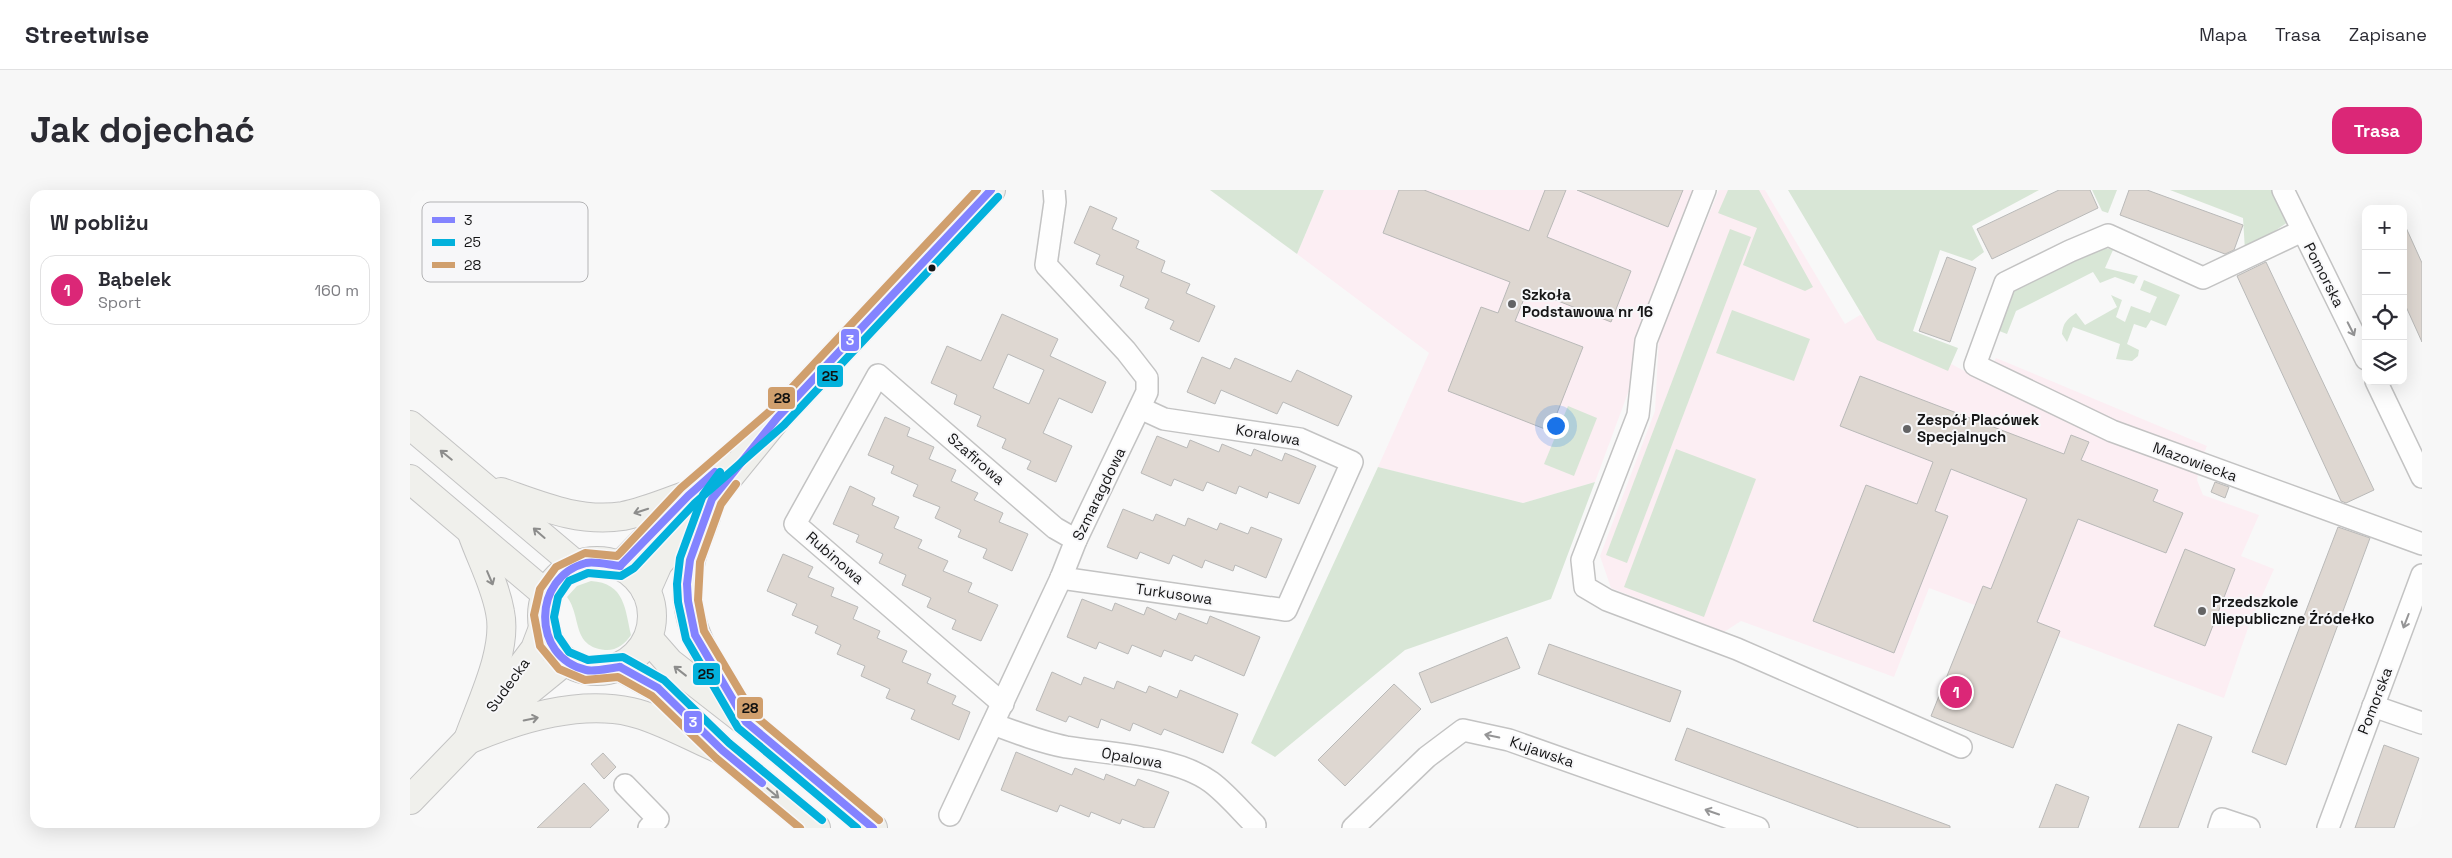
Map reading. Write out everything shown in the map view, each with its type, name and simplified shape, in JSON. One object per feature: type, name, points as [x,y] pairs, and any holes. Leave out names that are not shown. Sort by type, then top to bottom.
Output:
[{"type":"street","points":[[620,566],[700,497],[777,418],[991,190]]},
{"type":"street","name":"Szmaragdowa","points":[[950,815],[1062,578],[1076,540],[1147,392],[1147,378],[1126,351],[1046,265],[1055,202],[1054,190]]},
{"type":"street","points":[[1705,190],[1646,341],[1638,415],[1582,560],[1585,587],[1607,600],[1737,649],[1961,747]]},
{"type":"street","name":"Pomorska","points":[[2283,190],[2362,351]]},
{"type":"street","name":"Mazowiecka","points":[[2302,231],[2203,278],[2108,235],[2093,241],[2005,283],[1975,365],[2112,431],[2422,544]]},
{"type":"street","name":"Szafirowa","points":[[878,375],[1055,528],[1076,540]]},
{"type":"street","name":"Rubinowa","points":[[878,375],[795,524],[1003,704]]},
{"type":"street","points":[[2379,385],[2415,442],[2422,477]]},
{"type":"street","name":"Koralowa","points":[[1140,408],[1164,419],[1300,439],[1352,462],[1286,610]]},
{"type":"street","points":[[410,425],[576,565]]},
{"type":"street","points":[[410,479],[546,594]]},
{"type":"street","points":[[483,485],[557,512],[581,517],[606,518],[625,516],[700,497]]},
{"type":"street","points":[[646,591],[658,564],[700,497]]},
{"type":"street","points":[[700,497],[687,584],[694,635],[746,722]]},
{"type":"street","points":[[468,740],[502,638],[501,614],[495,592],[472,533]]},
{"type":"street","points":[[591,561],[606,562],[620,566],[635,576],[646,591],[651,606],[652,622],[648,638],[631,659],[620,666],[606,671],[591,671],[577,668],[565,661],[548,641],[543,628],[542,611],[546,594],[564,572],[576,565],[591,561]]},
{"type":"street","name":"Pomorska","points":[[2328,828],[2422,575]]},
{"type":"street","name":"Turkusowa","points":[[1062,578],[1286,610]]},
{"type":"street","name":"Sudecka","points":[[468,740],[535,649],[543,628]]},
{"type":"street","points":[[648,638],[670,662],[746,722],[873,828]]},
{"type":"street","name":"Sudecka","points":[[410,800],[468,740],[565,661]]},
{"type":"street","points":[[620,666],[658,688],[722,750],[816,828]]},
{"type":"street","points":[[2373,706],[2422,723]]},
{"type":"street","points":[[468,740],[504,725],[569,710],[614,709],[638,714],[722,750]]},
{"type":"street","name":"Opalowa","points":[[993,724],[1025,737],[1063,746],[1158,762],[1183,769],[1210,782],[1255,825]]},
{"type":"street","name":"Kujawska","points":[[1353,828],[1427,757],[1463,730],[1509,740],[1758,828]]},
{"type":"street","points":[[625,784],[658,819],[649,828]]},
{"type":"street","points":[[2219,828],[2222,819],[2249,828]]},
{"type":"shaded area","name":"Szkoła Podstawowa nr 16","points":[[1324,190],[1703,190],[1595,482],[1523,503],[1378,467],[1429,353],[1297,254]]},
{"type":"shaded area","name":"Zespół Placówek Specjalnych","points":[[1719,190],[1765,190],[1845,324],[1860,315],[1983,381],[1996,358],[2207,446],[2200,463],[2197,480],[2203,495],[2259,515],[2241,556],[2274,569],[2248,628],[2224,698],[1929,588],[1894,677],[1741,621],[1724,632],[1611,588],[1600,556],[1655,411],[1659,336]]},
{"type":"green space","points":[[1210,190],[1324,190],[1297,254]]},
{"type":"green space","points":[[1728,190],[1759,190],[1813,287],[1805,291],[1743,265],[1757,228],[1718,213]]},
{"type":"green space","points":[[1788,190],[2039,190],[1972,226],[1984,252],[1972,261],[1940,250],[1913,331],[1958,348],[1948,371],[1877,340]]},
{"type":"green space","points":[[2092,190],[2117,190],[2108,213],[2102,211]]},
{"type":"green space","points":[[2170,190],[2272,190],[2288,222],[2245,251],[2243,218]]},
{"type":"green space","points":[[1730,229],[1751,237],[1627,563],[1606,555]]},
{"type":"green space","points":[[2092,244],[2113,250],[2105,268],[2138,276],[2134,284],[2115,277],[2100,283],[2093,272],[2016,311],[2007,334],[1981,324],[1991,303]]},
{"type":"green space","points":[[2144,280],[2180,295],[2166,326],[2151,320],[2146,328],[2134,324],[2127,344],[2139,350],[2138,356],[2132,361],[2116,359],[2120,344],[2073,327],[2067,342],[2062,334],[2064,324],[2068,319],[2076,313],[2085,325],[2117,307],[2111,295],[2122,300],[2116,317],[2125,322],[2131,306],[2150,313],[2157,297],[2140,290]]},
{"type":"green space","points":[[1732,310],[1810,339],[1794,381],[1716,353]]},
{"type":"green space","points":[[1568,406],[1597,418],[1574,476],[1544,464]]},
{"type":"green space","points":[[1676,449],[1756,479],[1704,617],[1624,587]]},
{"type":"green space","points":[[1378,467],[1523,503],[1595,482],[1551,599],[1405,650],[1275,757],[1251,743]]},
{"type":"green space","points":[[591,581],[611,587],[622,599],[625,607],[631,635],[623,644],[616,648],[605,650],[594,647],[587,643],[579,630],[572,605],[567,597],[577,586]]},
{"type":"building","points":[[1399,190],[1424,190],[1529,231],[1545,190],[1566,190],[1547,237],[1631,271],[1611,322],[1528,289],[1515,321],[1583,347],[1550,431],[1448,391],[1481,307],[1498,313],[1510,282],[1383,233]]},
{"type":"building","points":[[1577,190],[1683,190],[1668,227]]},
{"type":"building","points":[[2059,190],[2090,190],[2098,208],[1992,259],[1977,229]]},
{"type":"building","points":[[2129,190],[2147,190],[2243,225],[2234,250],[2225,254],[2120,215]]},
{"type":"building","points":[[1090,206],[1117,218],[1112,229],[1139,241],[1136,248],[1165,261],[1161,272],[1190,284],[1186,293],[1215,306],[1199,342],[1170,329],[1174,321],[1145,308],[1149,299],[1120,286],[1124,276],[1096,264],[1100,255],[1074,243]]},
{"type":"building","points":[[2407,230],[2422,263],[2422,342],[2407,309]]},
{"type":"building","points":[[1947,257],[1976,268],[1950,342],[1919,331]]},
{"type":"building","points":[[2266,262],[2374,490],[2346,503],[2341,501],[2237,276]]},
{"type":"building","points":[[1002,314],[1058,339],[1050,356],[1106,382],[1092,413],[1059,398],[1043,433],[1072,446],[1056,482],[1027,469],[1031,461],[1002,448],[1006,439],[977,426],[981,416],[954,404],[957,395],[931,383],[947,346],[981,361]],"holes":[[[1008,354],[1044,370],[1029,404],[993,388]]]},
{"type":"building","points":[[1202,357],[1230,369],[1235,358],[1291,382],[1297,370],[1352,396],[1338,426],[1283,402],[1277,414],[1221,390],[1215,404],[1187,392]]},
{"type":"building","points":[[1860,376],[2064,454],[2071,435],[2089,442],[2081,460],[2158,490],[2153,501],[2183,513],[2166,553],[2078,519],[2037,622],[2060,631],[2013,748],[1931,716],[1983,586],[1991,589],[2027,499],[1951,469],[1935,511],[1948,516],[1894,653],[1813,621],[1866,485],[1917,504],[1933,462],[1840,426]]},
{"type":"building","points":[[885,417],[910,428],[907,436],[934,447],[929,459],[956,470],[951,481],[978,493],[974,500],[1003,513],[999,522],[1028,534],[1012,571],[983,558],[987,549],[958,537],[961,530],[935,518],[940,507],[913,496],[918,485],[891,473],[894,466],[868,455]]},
{"type":"building","points":[[1157,436],[1187,448],[1190,440],[1219,452],[1222,444],[1251,456],[1254,449],[1282,461],[1285,453],[1316,466],[1299,504],[1269,492],[1267,498],[1239,486],[1236,494],[1207,482],[1203,491],[1174,479],[1171,486],[1141,473]]},
{"type":"building","points":[[2215,482],[2229,487],[2225,498],[2211,492]]},
{"type":"building","points":[[850,486],[875,498],[872,505],[899,517],[894,528],[922,540],[918,548],[948,561],[943,571],[972,583],[968,592],[998,605],[981,641],[952,629],[956,620],[927,607],[931,598],[902,585],[906,575],[879,563],[883,554],[856,542],[859,535],[833,524]]},
{"type":"building","points":[[1123,509],[1153,521],[1156,514],[1185,526],[1188,518],[1217,530],[1220,523],[1248,534],[1251,527],[1282,539],[1266,578],[1235,565],[1233,571],[1205,560],[1202,568],[1173,555],[1169,564],[1140,552],[1137,559],[1107,547]]},
{"type":"building","points":[[2338,527],[2370,538],[2286,765],[2252,752]]},
{"type":"building","points":[[2185,549],[2235,569],[2205,646],[2154,626]]},
{"type":"building","points":[[783,554],[813,567],[808,577],[834,588],[831,596],[858,607],[853,619],[880,631],[877,638],[907,651],[902,662],[931,674],[927,683],[956,696],[952,704],[970,712],[959,740],[911,719],[915,710],[886,698],[890,689],[861,676],[865,666],[837,654],[841,645],[815,633],[818,626],[792,615],[797,604],[767,591]]},
{"type":"building","points":[[1082,599],[1112,611],[1115,603],[1144,615],[1147,607],[1176,620],[1179,613],[1207,624],[1210,616],[1260,637],[1244,676],[1195,655],[1192,661],[1164,650],[1161,657],[1132,645],[1128,654],[1099,642],[1096,649],[1067,637]]},
{"type":"building","points":[[1507,637],[1520,668],[1431,703],[1419,673]]},
{"type":"building","points":[[1549,644],[1681,691],[1670,722],[1538,674]]},
{"type":"building","points":[[1052,672],[1081,685],[1084,677],[1114,689],[1117,681],[1146,693],[1149,686],[1177,698],[1180,690],[1238,714],[1223,753],[1164,729],[1161,735],[1133,723],[1130,731],[1101,719],[1098,728],[1069,716],[1066,722],[1036,710]]},
{"type":"building","points":[[1394,684],[1421,709],[1345,786],[1318,760]]},
{"type":"building","points":[[2178,724],[2212,737],[2178,828],[2139,828]]},
{"type":"building","points":[[1687,728],[1950,826],[1950,828],[1859,828],[1675,760]]},
{"type":"building","points":[[2384,745],[2419,758],[2394,828],[2355,828]]},
{"type":"building","points":[[1016,752],[1072,775],[1075,768],[1104,780],[1106,774],[1135,786],[1138,779],[1169,792],[1154,828],[1145,828],[1122,819],[1120,824],[1091,812],[1089,817],[1060,805],[1057,812],[1001,790]]},
{"type":"building","points":[[603,753],[616,767],[604,779],[591,764]]},
{"type":"building","points":[[584,783],[609,810],[590,828],[537,828]]},
{"type":"building","points":[[2056,784],[2089,797],[2078,828],[2039,828]]},
{"type":"transit line","name":"28","points":[[800,828],[716,758],[652,696],[618,677],[585,680],[559,669],[540,646],[534,615],[540,589],[556,567],[585,553],[617,556],[681,488],[770,411],[977,190]]},
{"type":"transit line","name":"3","points":[[873,828],[746,722],[695,635],[688,601],[687,584],[690,560],[712,499],[777,418],[991,190]]},
{"type":"transit line","name":"25","points":[[822,820],[729,743],[664,680],[623,657],[588,660],[569,652],[558,636],[554,617],[558,597],[569,581],[588,573],[621,576],[634,568],[695,503],[784,425],[998,197]]},
{"type":"transit line","name":"3","points":[[620,566],[688,496],[715,472]]},
{"type":"transit line","name":"25","points":[[720,472],[703,495],[680,558],[677,584],[678,602],[686,639],[738,728],[857,828]]},
{"type":"transit line","name":"28","points":[[736,484],[721,504],[700,562],[698,600],[704,631],[754,715],[879,820]]},
{"type":"transit line","name":"3","points":[[620,566],[586,563],[568,571],[555,584],[548,600],[545,617],[548,634],[555,650],[568,662],[586,670],[620,667]]},
{"type":"transit line","name":"3","points":[[620,667],[658,688],[722,750],[762,783]]},
{"type":"place","name":"Szkoła Podstawowa nr 16","points":[[1512,304]]},
{"type":"place","name":"Zespół Placówek Specjalnych","points":[[1907,429]]},
{"type":"place","name":"Przedszkole Niepubliczne Źródełko","points":[[2202,611]]},
{"type":"place","name":"Bąbelek","points":[[1956,692]]}]
